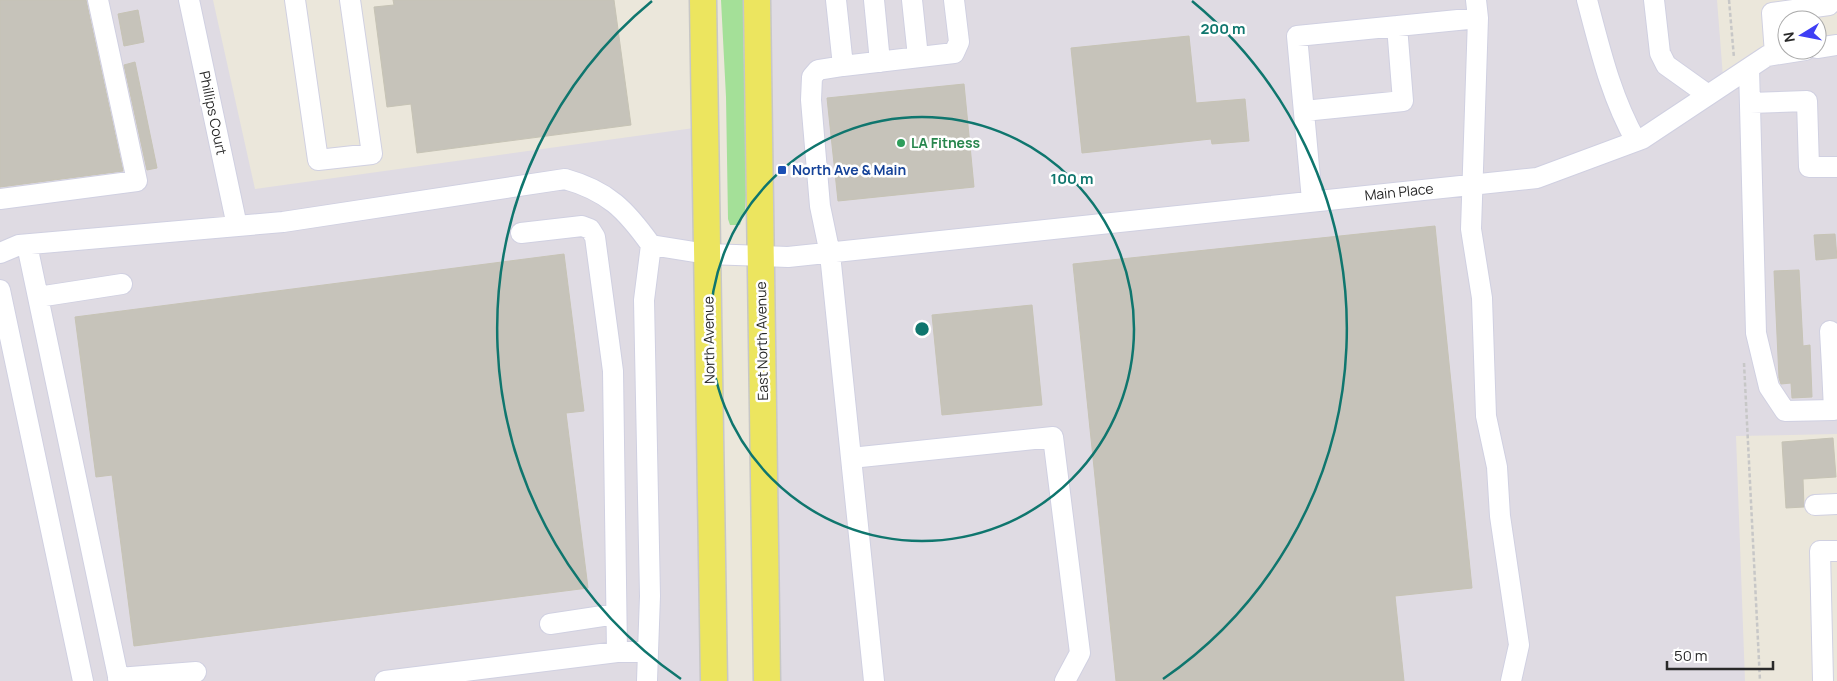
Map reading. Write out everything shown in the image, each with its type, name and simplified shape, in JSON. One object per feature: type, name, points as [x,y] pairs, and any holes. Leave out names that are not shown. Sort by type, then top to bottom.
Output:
[{"type":"main road","name":"North Avenue","points":[[703,0],[714,681]]},
{"type":"main road","name":"East North Avenue","points":[[757,0],[768,681]]},
{"type":"street","points":[[0,199],[137,182],[98,0]]},
{"type":"street","name":"Phillips Court","points":[[189,0],[236,226]]},
{"type":"street","points":[[295,0],[318,160],[372,154],[350,0]]},
{"type":"street","points":[[836,0],[843,66]]},
{"type":"street","points":[[874,0],[880,62]]},
{"type":"street","points":[[912,0],[918,57]]},
{"type":"street","points":[[874,681],[830,254],[820,206],[810,87],[812,77],[818,70],[954,54],[959,42],[954,0]]},
{"type":"street","points":[[1587,0],[1602,58],[1620,114],[1636,142]]},
{"type":"street","points":[[1654,0],[1660,52],[1666,65],[1708,95]]},
{"type":"street","points":[[1775,54],[1772,13],[1829,6]]},
{"type":"street","points":[[1312,200],[1297,36],[1397,26],[1477,9],[1474,184],[1471,229],[1482,298],[1486,416],[1497,467],[1500,516],[1519,645],[1511,681]]},
{"type":"street","points":[[1304,111],[1403,101],[1397,26]]},
{"type":"street","name":"Main Place","points":[[651,245],[707,254],[788,257],[830,254],[1312,200],[1537,178],[1636,142],[1708,95],[1742,66],[1775,54]]},
{"type":"street","points":[[1742,66],[1750,102],[1756,333],[1769,387],[1784,411],[1834,410],[1834,367],[1830,331]]},
{"type":"street","points":[[1750,102],[1807,101],[1810,167],[1837,167]]},
{"type":"street","points":[[0,253],[27,244],[283,222],[565,179],[587,186],[609,197],[631,217],[651,245],[644,300],[647,368],[650,596],[647,681]]},
{"type":"street","points":[[521,233],[582,226],[590,229],[596,237],[613,371],[616,652]]},
{"type":"street","points":[[27,244],[119,679],[196,672]]},
{"type":"street","points":[[38,297],[122,284]]},
{"type":"street","points":[[0,290],[83,681]]},
{"type":"street","points":[[613,371],[647,368]]},
{"type":"street","points":[[851,458],[1053,436],[1080,652],[1065,681]]},
{"type":"street","points":[[1815,505],[1837,504]]},
{"type":"street","points":[[1823,681],[1820,551],[1837,551]]},
{"type":"street","points":[[550,624],[616,614]]},
{"type":"street","points":[[384,681],[616,652],[648,652]]},
{"type":"path","points":[[1729,0],[1742,66]]},
{"type":"path","points":[[1744,354],[1760,681]]},
{"type":"shaded area","points":[[0,0],[213,0],[255,189],[694,128],[703,681],[0,681]]},
{"type":"shaded area","points":[[767,0],[1717,0],[1724,90],[1769,63],[1789,60],[1827,60],[1827,54],[1837,53],[1837,434],[1736,436],[1745,681],[779,681],[774,222]]},
{"type":"green space","points":[[721,0],[743,0],[746,196],[745,210],[740,225],[730,225],[728,219],[726,97]]},
{"type":"building","points":[[0,0],[86,0],[123,171],[0,187]]},
{"type":"building","points":[[393,0],[614,0],[631,125],[417,153],[411,104],[387,107],[374,7],[394,5]]},
{"type":"building","points":[[138,10],[144,42],[124,46],[118,14]]},
{"type":"building","points":[[1189,36],[1196,103],[1245,99],[1249,141],[1212,144],[1211,139],[1082,153],[1071,48]]},
{"type":"building","points":[[135,62],[157,168],[147,170],[124,65]]},
{"type":"building","name":"LA Fitness","points":[[964,84],[974,187],[838,201],[827,98]]},
{"type":"building","points":[[1435,226],[1472,588],[1395,596],[1404,681],[1116,681],[1073,264]]},
{"type":"building","points":[[1835,234],[1837,258],[1816,260],[1814,235]]},
{"type":"building","points":[[564,254],[584,411],[566,413],[588,588],[134,646],[112,475],[96,477],[75,317]]},
{"type":"building","points":[[1799,270],[1803,346],[1810,345],[1812,397],[1792,398],[1791,383],[1781,384],[1779,378],[1774,271]]},
{"type":"building","points":[[1032,305],[1042,405],[942,415],[932,315]]},
{"type":"building","points":[[1833,438],[1836,477],[1803,479],[1804,507],[1786,508],[1782,442]]},
{"type":"place","name":"LA Fitness","points":[[901,143]]},
{"type":"place","name":"North Ave & Main","points":[[782,170]]}]
